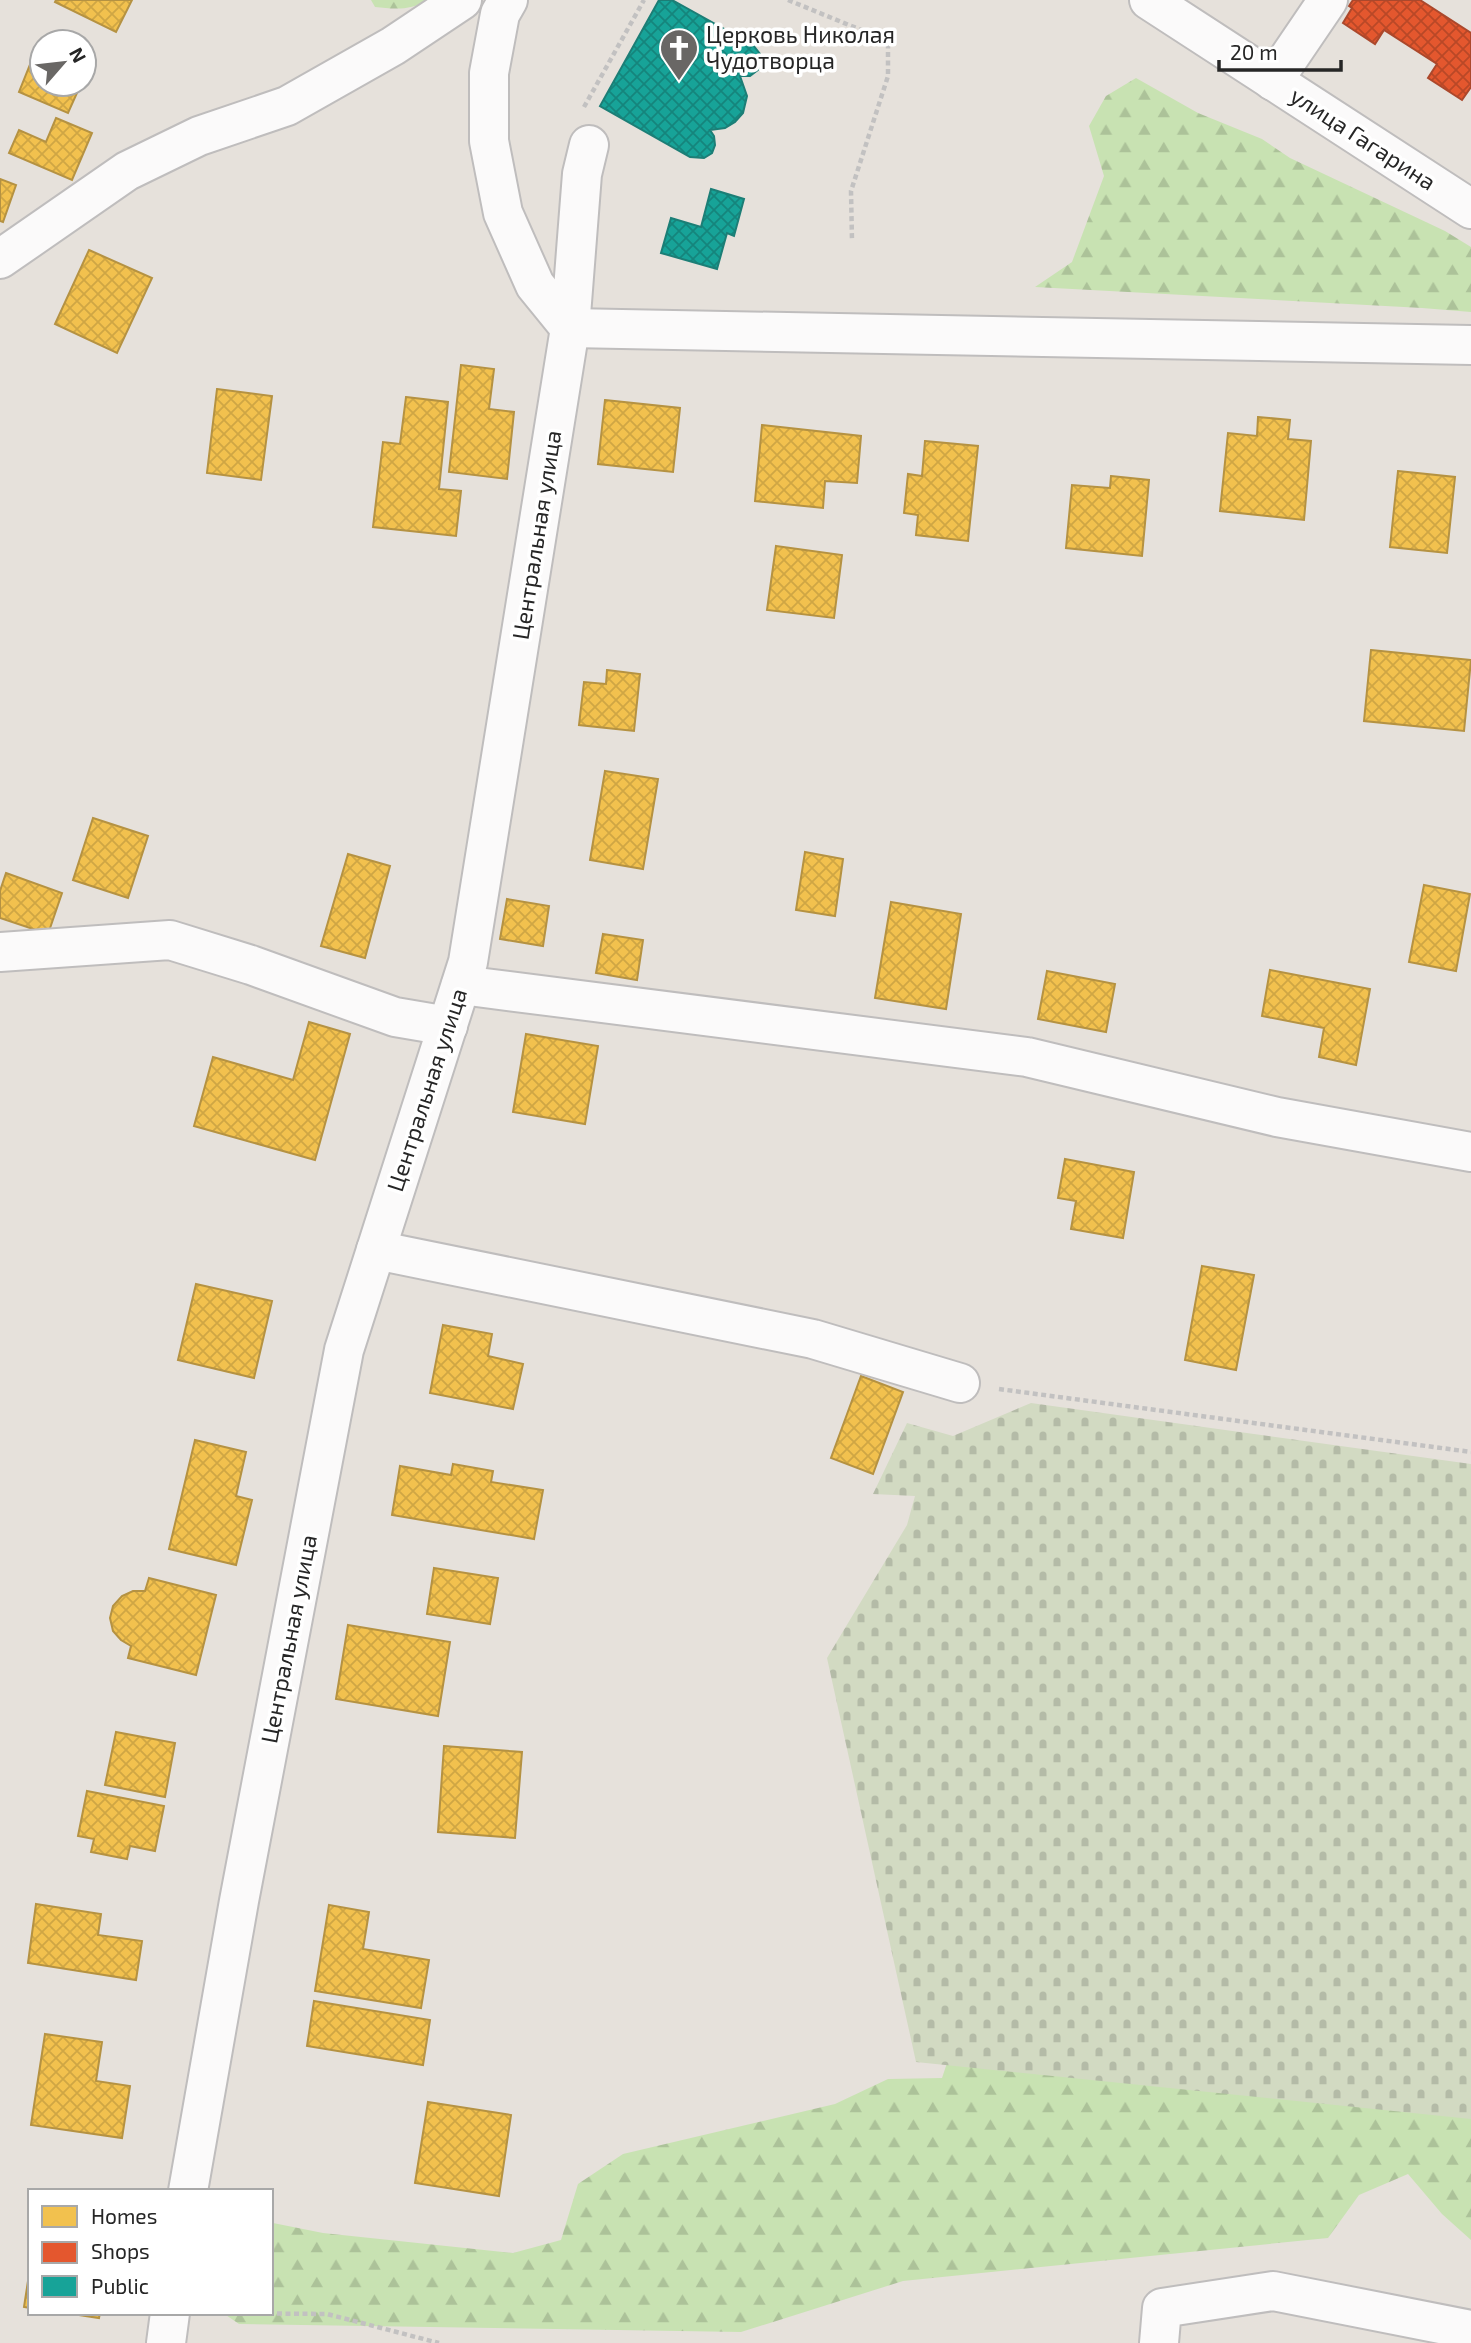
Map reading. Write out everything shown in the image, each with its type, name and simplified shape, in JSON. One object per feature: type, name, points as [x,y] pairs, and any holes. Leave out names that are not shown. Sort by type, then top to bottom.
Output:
[{"type":"street","points":[[0,259],[127,171],[200,136],[287,106],[393,46],[462,0]]},
{"type":"street","points":[[508,0],[500,14],[489,73],[489,141],[503,213],[535,285],[570,328],[1471,345]]},
{"type":"street","name":"улица Гагарина","points":[[1149,0],[1471,209]]},
{"type":"street","points":[[1273,81],[1328,0]]},
{"type":"street","name":"Центральная улица","points":[[188,2189],[239,1901],[344,1350],[461,985],[470,948],[570,328],[582,174],[589,145]]},
{"type":"street","points":[[0,953],[170,940],[251,965],[395,1017],[448,1026]]},
{"type":"street","points":[[461,985],[1027,1057],[1277,1117],[1471,1152]]},
{"type":"street","points":[[376,1250],[813,1339],[960,1384]]},
{"type":"street","points":[[1159,2343],[1162,2308],[1273,2291],[1471,2330]]},
{"type":"street","points":[[166,2343],[170,2315]]},
{"type":"path","points":[[589,145],[582,131],[583,109],[644,0]]},
{"type":"path","points":[[788,0],[888,41],[888,76],[851,191],[852,241]]},
{"type":"path","points":[[960,1384],[1471,1452]]},
{"type":"path","points":[[273,2314],[327,2314],[439,2343]]},
{"type":"green space","points":[[371,0],[426,0],[415,6],[395,9],[375,7]]},
{"type":"green space","points":[[1136,78],[1198,113],[1262,139],[1290,158],[1445,231],[1471,247],[1471,312],[1035,287],[1072,262],[1104,176],[1089,126],[1106,96]]},
{"type":"green space","points":[[1031,1403],[1471,1464],[1471,2119],[916,2062],[827,1658],[907,1525],[915,1496],[873,1494],[907,1423],[953,1436]]},
{"type":"green space","points":[[1471,1503],[1471,2240],[1442,2214],[1408,2174],[1359,2195],[1328,2238],[903,2281],[741,2332],[239,2324],[226,2315],[273,2315],[273,2223],[323,2233],[513,2253],[561,2240],[578,2184],[623,2154],[835,2104],[888,2079],[942,2078],[951,2051]]},
{"type":"building: Homes","points":[[132,0],[116,32],[55,2]]},
{"type":"building: Homes","points":[[28,70],[28,96],[19,92]]},
{"type":"building: Homes","points":[[33,98],[75,98],[68,113]]},
{"type":"building: Homes","points":[[56,118],[92,133],[72,180],[9,153],[19,130],[46,142]]},
{"type":"building: Homes","points":[[0,179],[16,185],[3,222],[0,221]]},
{"type":"building: Homes","points":[[89,250],[152,278],[117,353],[55,324]]},
{"type":"building: Homes","points":[[461,365],[494,369],[489,409],[514,412],[507,479],[449,472]]},
{"type":"building: Homes","points":[[217,389],[272,396],[261,480],[207,473]]},
{"type":"building: Homes","points":[[406,397],[448,402],[439,489],[461,491],[456,536],[373,527],[383,442],[400,444]]},
{"type":"building: Homes","points":[[605,400],[680,408],[673,472],[598,464]]},
{"type":"building: Homes","points":[[1258,417],[1290,420],[1288,439],[1311,441],[1304,520],[1220,511],[1228,433],[1257,436]]},
{"type":"building: Homes","points":[[762,425],[861,436],[857,483],[825,481],[823,508],[755,501]]},
{"type":"building: Homes","points":[[925,441],[978,446],[968,541],[916,535],[918,515],[904,513],[908,474],[922,476]]},
{"type":"building: Homes","points":[[1398,471],[1455,477],[1447,553],[1390,547]]},
{"type":"building: Homes","points":[[1111,476],[1149,480],[1142,556],[1066,548],[1072,485],[1110,488]]},
{"type":"building: Homes","points":[[776,546],[842,555],[834,618],[767,610]]},
{"type":"building: Homes","points":[[1371,650],[1471,660],[1464,731],[1364,721]]},
{"type":"building: Homes","points":[[607,670],[640,674],[634,731],[579,725],[584,682],[606,684]]},
{"type":"building: Homes","points":[[605,771],[658,779],[643,869],[590,860]]},
{"type":"building: Homes","points":[[93,818],[148,836],[128,898],[73,880]]},
{"type":"building: Homes","points":[[805,852],[843,859],[835,916],[796,910]]},
{"type":"building: Homes","points":[[348,854],[390,866],[365,958],[321,946]]},
{"type":"building: Homes","points":[[6,873],[62,893],[48,934],[0,918],[0,891]]},
{"type":"building: Homes","points":[[1424,885],[1470,894],[1456,971],[1409,962]]},
{"type":"building: Homes","points":[[507,899],[549,906],[543,946],[500,939]]},
{"type":"building: Homes","points":[[891,902],[961,914],[946,1009],[875,998]]},
{"type":"building: Homes","points":[[603,934],[643,940],[637,980],[596,973]]},
{"type":"building: Homes","points":[[1270,970],[1370,989],[1356,1065],[1319,1057],[1324,1028],[1262,1016]]},
{"type":"building: Homes","points":[[1047,971],[1115,984],[1106,1032],[1038,1019]]},
{"type":"building: Homes","points":[[309,1022],[350,1034],[315,1160],[194,1126],[213,1057],[293,1080]]},
{"type":"building: Homes","points":[[526,1034],[598,1046],[585,1124],[513,1112]]},
{"type":"building: Homes","points":[[1065,1159],[1134,1172],[1123,1238],[1071,1229],[1076,1201],[1058,1198]]},
{"type":"building: Homes","points":[[1202,1266],[1254,1275],[1236,1370],[1185,1360]]},
{"type":"building: Homes","points":[[196,1284],[272,1301],[254,1378],[178,1360]]},
{"type":"building: Homes","points":[[443,1325],[492,1334],[488,1356],[523,1364],[513,1409],[430,1393]]},
{"type":"building: Homes","points":[[861,1376],[903,1392],[873,1474],[831,1458]]},
{"type":"building: Homes","points":[[195,1440],[246,1452],[236,1496],[252,1500],[236,1565],[169,1549]]},
{"type":"building: Homes","points":[[453,1464],[493,1471],[491,1482],[543,1490],[534,1539],[392,1515],[400,1466],[451,1475]]},
{"type":"building: Homes","points":[[434,1568],[498,1578],[490,1624],[427,1614]]},
{"type":"building: Homes","points":[[149,1578],[216,1595],[196,1675],[128,1658],[131,1646],[113,1631],[110,1618],[113,1606],[122,1596],[133,1591],[145,1591]]},
{"type":"building: Homes","points":[[348,1625],[450,1642],[438,1716],[336,1699]]},
{"type":"building: Homes","points":[[116,1732],[175,1743],[165,1797],[105,1785]]},
{"type":"building: Homes","points":[[444,1746],[522,1752],[515,1838],[438,1832]]},
{"type":"building: Homes","points":[[87,1791],[164,1806],[155,1851],[130,1846],[127,1859],[91,1852],[94,1839],[78,1836]]},
{"type":"building: Homes","points":[[36,1904],[101,1914],[98,1935],[142,1941],[136,1980],[28,1963]]},
{"type":"building: Homes","points":[[329,1905],[369,1912],[363,1949],[429,1960],[421,2008],[315,1991]]},
{"type":"building: Homes","points":[[314,2001],[430,2020],[423,2065],[307,2046]]},
{"type":"building: Homes","points":[[45,2034],[102,2042],[96,2081],[130,2086],[122,2138],[31,2125]]},
{"type":"building: Homes","points":[[428,2102],[511,2115],[499,2196],[415,2183]]},
{"type":"building: Homes","points":[[28,2281],[28,2308],[24,2307]]},
{"type":"building: Shops","points":[[1353,0],[1420,0],[1471,33],[1471,87],[1462,100],[1428,78],[1437,64],[1384,30],[1375,44],[1343,23],[1352,8],[1349,6]]},
{"type":"building: Public","name":"Церковь Николая Чудотворца","points":[[659,0],[672,0],[753,45],[760,54],[758,70],[750,76],[740,76],[747,96],[743,113],[725,128],[710,130],[715,145],[712,153],[704,158],[690,157],[600,106]]},
{"type":"building: Public","points":[[711,189],[744,199],[734,236],[727,233],[717,269],[661,253],[671,218],[701,227]]},
{"type":"place","name":"Церковь Николая Чудотворца","points":[[679,82]]}]
